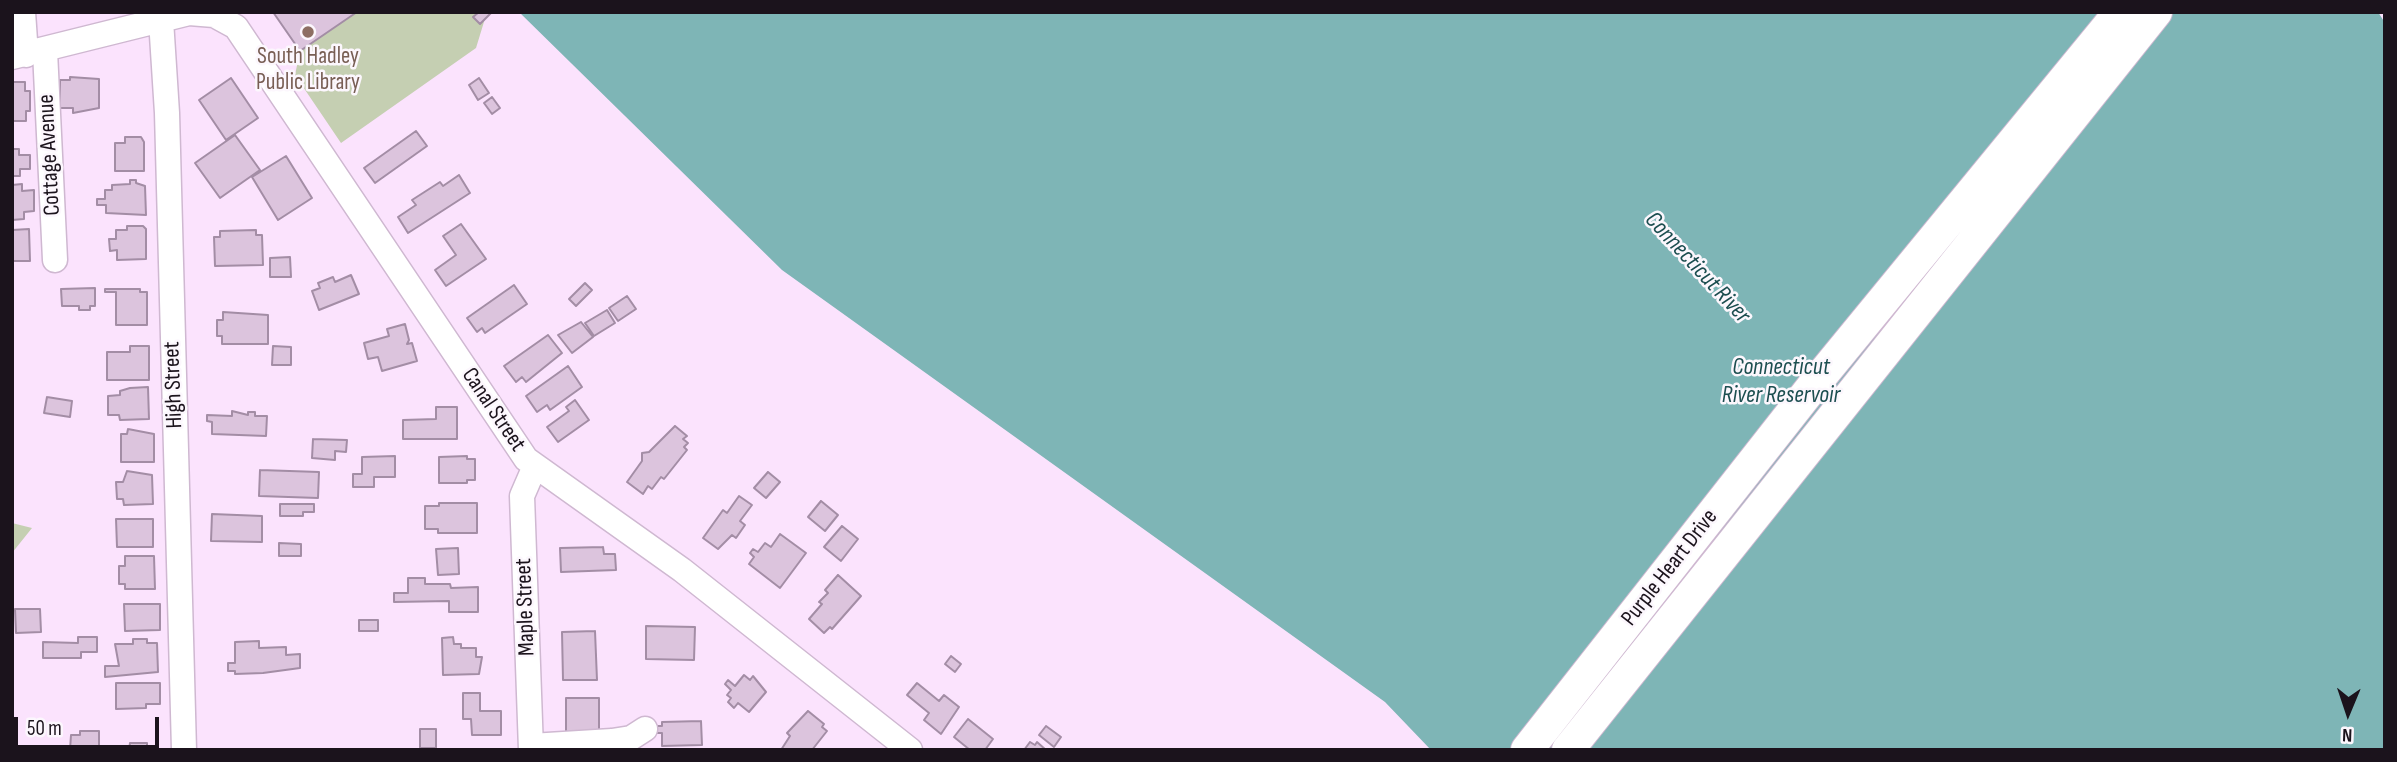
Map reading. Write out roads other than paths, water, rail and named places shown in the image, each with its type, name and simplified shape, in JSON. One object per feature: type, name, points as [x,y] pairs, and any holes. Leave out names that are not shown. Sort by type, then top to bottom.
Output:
[{"type":"main road","name":"Purple Heart Drive","points":[[1527,750],[1813,386],[2120,12]]},
{"type":"main road","name":"Purple Heart Drive","points":[[1568,750],[2156,12]]},
{"type":"street","name":"Cottage Avenue","points":[[23,12],[54,260]]},
{"type":"street","name":"Canal Street","points":[[28,54],[195,12],[222,18],[245,38],[526,459],[682,570],[910,750]]},
{"type":"street","name":"High Street","points":[[161,20],[167,113],[184,750]]},
{"type":"street","name":"Maple Street","points":[[531,748],[522,496],[535,467]]},
{"type":"street","points":[[531,748],[612,741],[631,737],[645,729]]},
{"type":"water","name":"Connecticut River Reservoir","points":[[519,12],[2378,12],[2385,23],[2385,750],[1431,750],[1385,702],[782,270]]},
{"type":"place","name":"South Hadley Public Library","points":[[308,32]]},
{"type":"water label","name":"Connecticut River","points":[[1697,268]]}]
